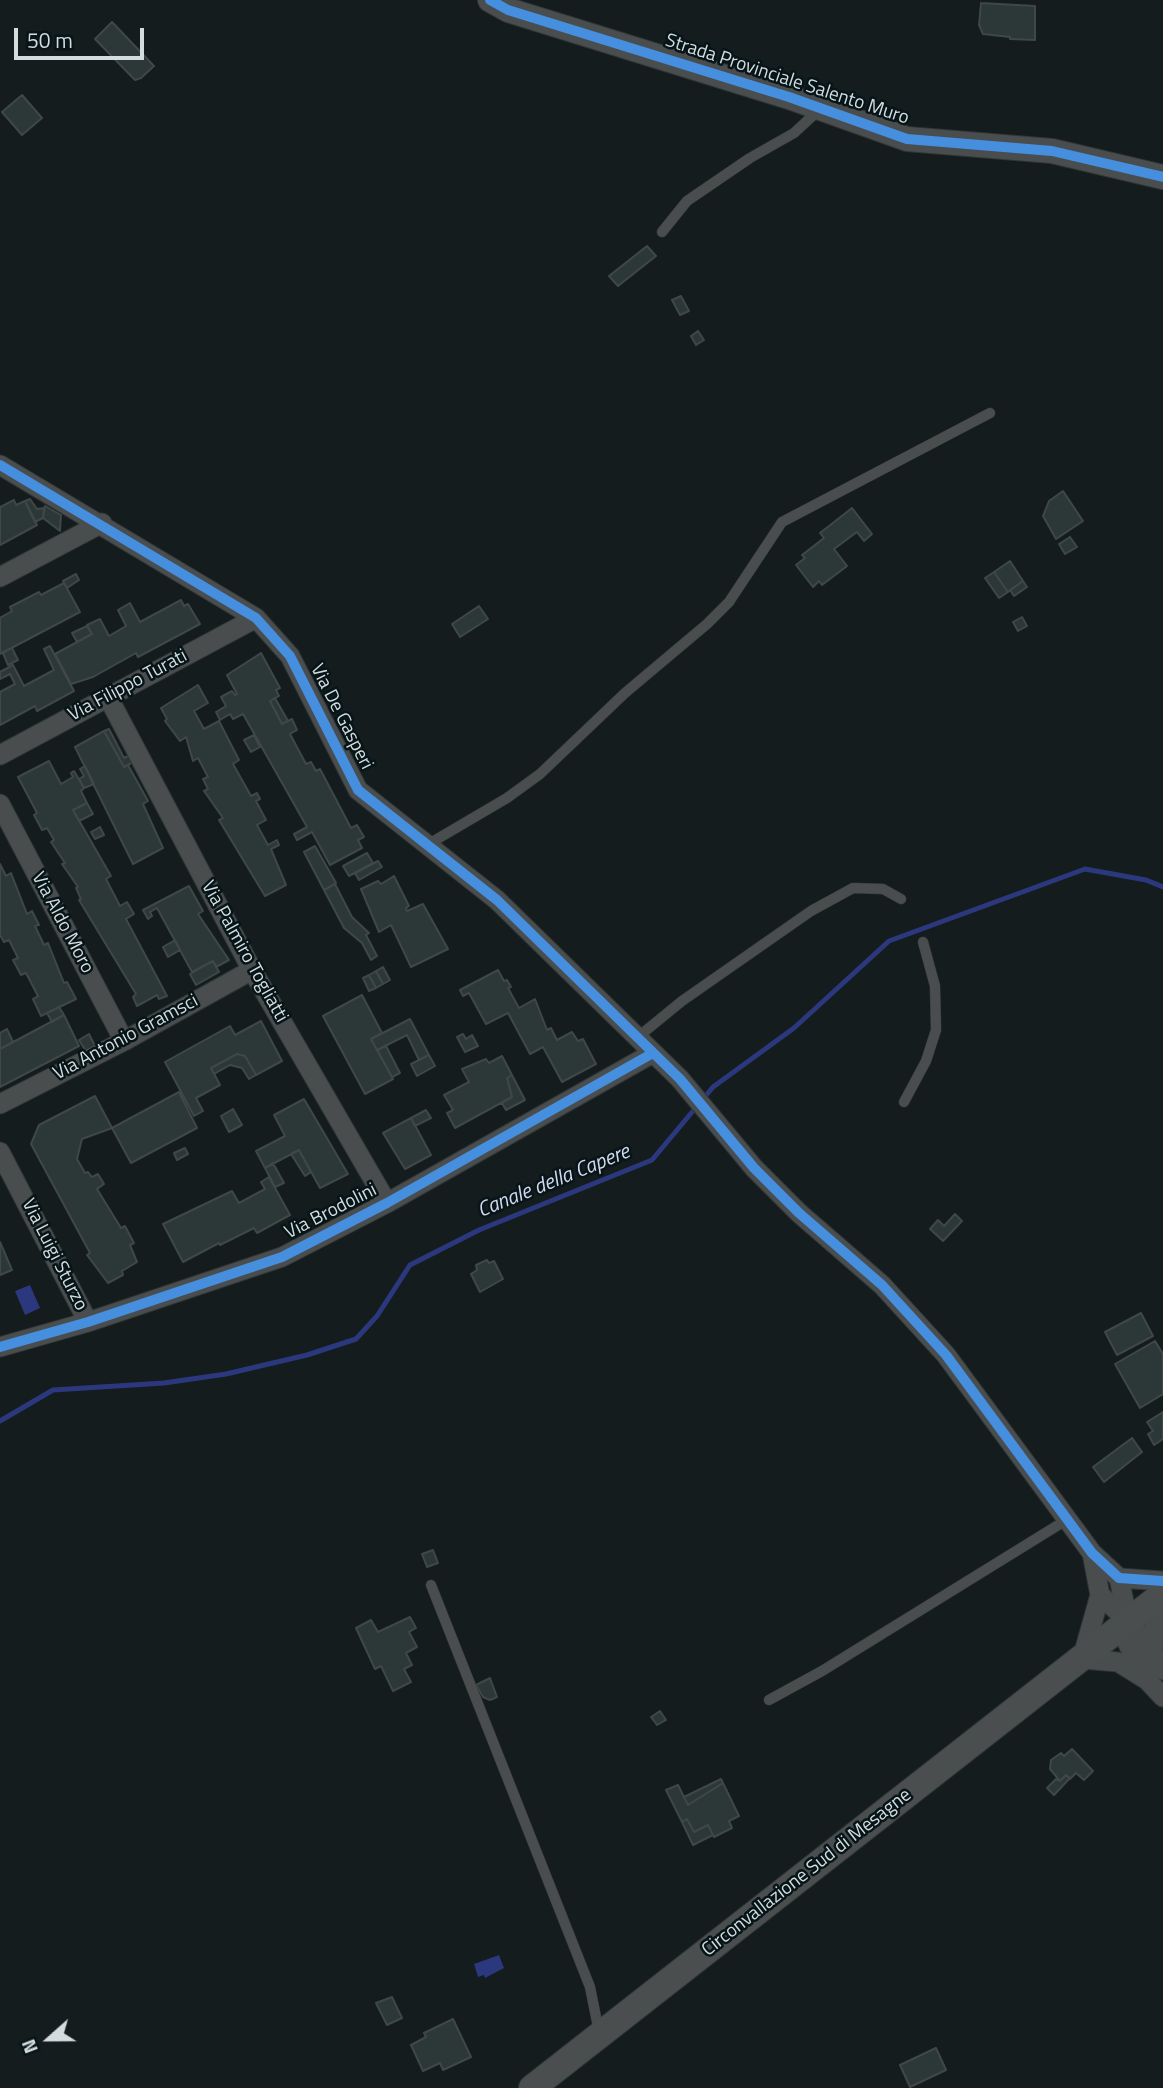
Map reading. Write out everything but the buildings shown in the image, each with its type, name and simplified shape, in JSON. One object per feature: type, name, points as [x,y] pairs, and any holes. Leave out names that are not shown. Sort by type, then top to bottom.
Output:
[{"type":"main road","name":"Circonvallazione Sud di Mesagne","points":[[532,2088],[1163,1594]]},
{"type":"street","name":"Strada Provinciale Salento Muro","points":[[490,0],[508,10],[821,108],[907,139],[1052,150],[1163,177]]},
{"type":"street","name":"Via De Gasperi","points":[[0,465],[103,523],[256,618],[290,656],[358,790],[497,900],[680,1079],[754,1168],[799,1213],[882,1285],[946,1355],[1092,1553]]},
{"type":"street","points":[[0,577],[103,523]]},
{"type":"street","name":"Via Filippo Turati","points":[[0,755],[256,618]]},
{"type":"street","name":"Via Palmiro Togliatti","points":[[108,696],[252,970],[387,1203]]},
{"type":"street","name":"Via Aldo Moro","points":[[0,804],[124,1041]]},
{"type":"street","name":"Via Antonio Gramsci","points":[[0,1104],[124,1041],[252,970]]},
{"type":"street","name":"Via Brodolini","points":[[0,1347],[88,1322],[282,1257],[387,1203],[653,1053]]},
{"type":"street","name":"Via Luigi Sturzo","points":[[0,1152],[88,1322]]},
{"type":"street","points":[[1092,1553],[1119,1578],[1128,1621],[1127,1642],[1155,1675]]},
{"type":"street","points":[[1092,1553],[1101,1595],[1082,1659],[1118,1662],[1155,1675]]},
{"type":"street","points":[[1119,1578],[1163,1581]]},
{"type":"street","points":[[1101,1595],[1128,1621],[1153,1652]]},
{"type":"street","points":[[1163,1612],[1154,1627],[1153,1652],[1155,1675],[1163,1697]]},
{"type":"lane","points":[[662,232],[687,201],[750,158],[794,133],[821,108]]},
{"type":"lane","points":[[427,845],[508,799],[540,774],[625,693],[707,624],[729,602],[782,522],[990,414]]},
{"type":"lane","points":[[638,1037],[682,1001],[800,919],[853,888],[883,888],[901,899]]},
{"type":"lane","points":[[904,1102],[926,1061],[936,1030],[935,986],[923,942]]},
{"type":"lane","points":[[769,1700],[822,1671],[1068,1519]]},
{"type":"lane","points":[[431,1585],[590,1987],[599,2036]]},
{"type":"water","points":[[30,1285],[40,1308],[25,1315],[15,1291]]},
{"type":"water","points":[[499,1955],[504,1968],[485,1978],[484,1975],[478,1977],[474,1964]]},
{"type":"waterway","name":"Canale della Capere","points":[[0,1421],[53,1390],[164,1383],[226,1374],[307,1355],[356,1339],[377,1316],[410,1265],[479,1230],[652,1160],[713,1087],[794,1028],[889,941],[1085,869],[1146,880],[1163,887]]},
{"type":"cycle path","points":[[490,0],[508,10],[789,97],[907,139],[1052,151],[1163,177]]},
{"type":"cycle path","points":[[0,465],[256,618],[290,656],[358,790],[497,900],[680,1079],[754,1168],[799,1213],[882,1285],[946,1355],[1092,1553],[1119,1578],[1163,1581]]},
{"type":"cycle path","points":[[0,1347],[88,1322],[282,1257],[387,1203],[653,1053]]}]
